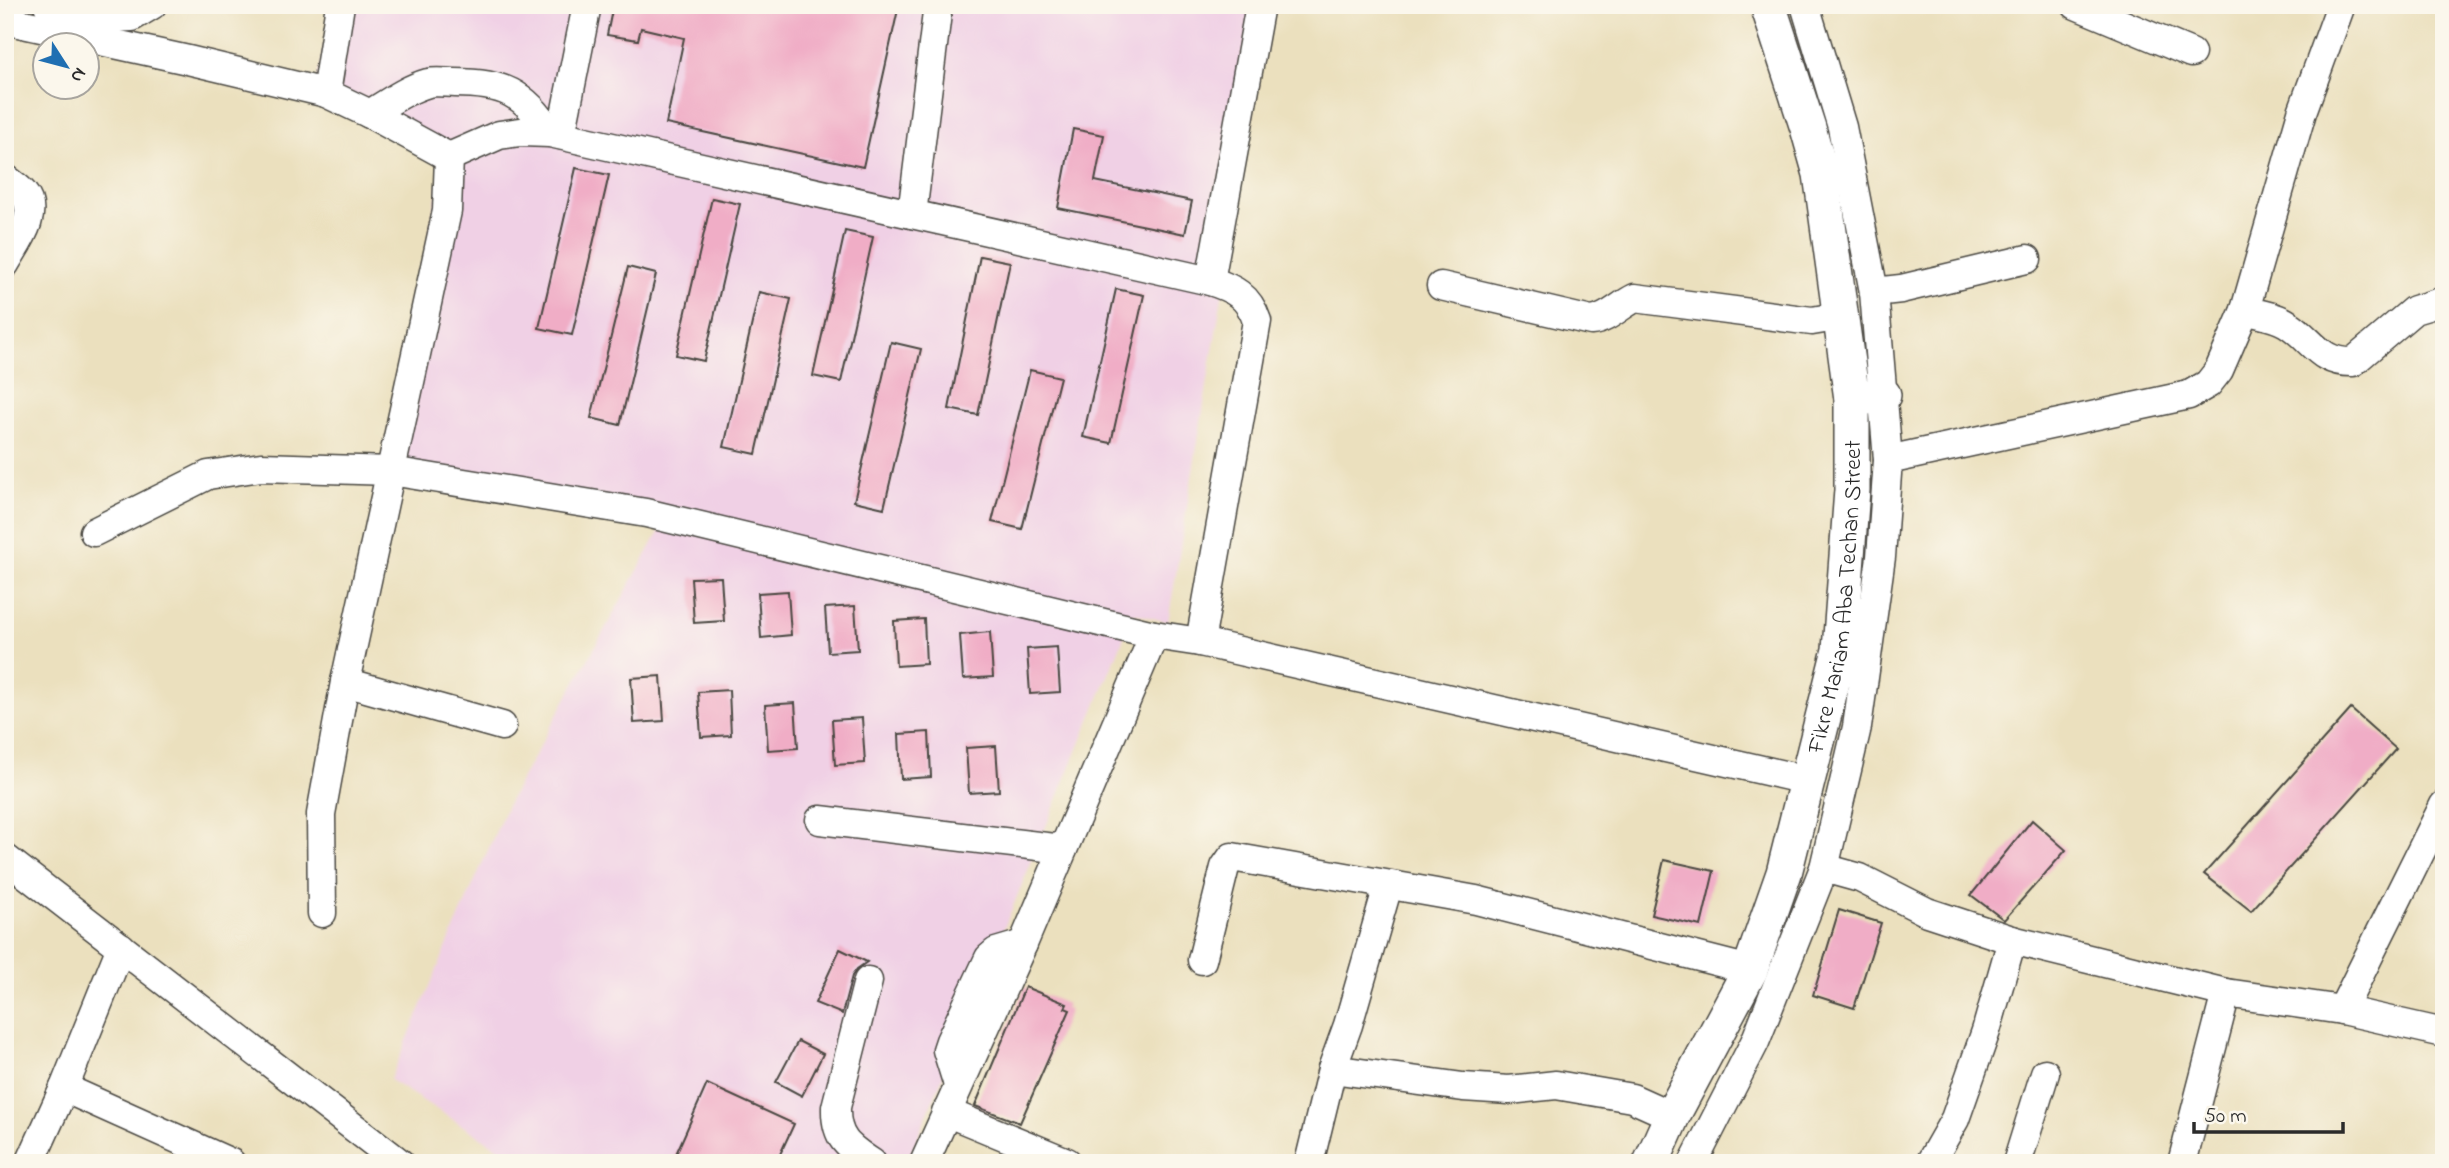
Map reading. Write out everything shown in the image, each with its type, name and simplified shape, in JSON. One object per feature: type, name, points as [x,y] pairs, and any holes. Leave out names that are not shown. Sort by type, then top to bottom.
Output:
[{"type":"main road","name":"Fikre Mariam Aba Techan Street","points":[[1651,1163],[1672,1116],[1750,970],[1784,873],[1840,650],[1852,490],[1867,397],[1842,316],[1821,174],[1768,5]]},
{"type":"street","points":[[48,5],[110,18],[132,17],[152,5]]},
{"type":"street","points":[[326,93],[340,5]]},
{"type":"street","points":[[556,134],[587,5]]},
{"type":"street","points":[[912,214],[938,5]]},
{"type":"street","points":[[1210,281],[1260,5]]},
{"type":"street","points":[[1693,1163],[1755,1042],[1824,868],[1857,727],[1881,557],[1888,460],[1867,397],[1874,292],[1842,127],[1805,5]]},
{"type":"street","points":[[2076,5],[2191,53]]},
{"type":"street","points":[[1888,460],[2189,395],[2208,384],[2219,370],[2245,310],[2302,112],[2341,5]]},
{"type":"street","points":[[5,20],[326,93],[449,157]]},
{"type":"street","points":[[370,114],[408,91],[430,82],[486,83],[526,101],[556,134]]},
{"type":"street","points":[[449,157],[499,135],[520,132],[556,134],[1233,288],[1253,308],[1257,321],[1200,642]]},
{"type":"street","points":[[322,914],[321,814],[345,682],[447,211],[449,157]]},
{"type":"street","points":[[5,178],[22,192],[30,205],[28,222],[5,264]]},
{"type":"street","points":[[1874,292],[1902,289],[2027,259]]},
{"type":"street","points":[[1441,286],[1591,321],[1600,320],[1635,298],[1812,321],[1842,316]]},
{"type":"street","points":[[2245,310],[2287,322],[2316,349],[2337,363],[2353,362],[2414,310],[2444,301]]},
{"type":"street","points":[[94,532],[208,475],[261,467],[391,471],[646,513],[1154,635],[1200,642],[1806,779]]},
{"type":"street","points":[[924,1163],[1023,944],[1154,635]]},
{"type":"street","points":[[345,682],[502,726]]},
{"type":"street","points":[[2342,1010],[2444,805]]},
{"type":"street","points":[[820,820],[1063,849]]},
{"type":"street","points":[[1202,960],[1225,867],[1232,857],[1476,900],[1750,970]]},
{"type":"street","points":[[5,859],[400,1163]]},
{"type":"street","points":[[1824,868],[1860,878],[1927,912],[2012,940],[2226,993],[2342,1010],[2444,1033]]},
{"type":"street","points":[[1309,1163],[1332,1069],[1348,1025],[1388,886]]},
{"type":"street","points":[[1930,1163],[1955,1119],[1986,1031],[2012,940]]},
{"type":"street","points":[[30,1163],[64,1088],[121,947]]},
{"type":"street","points":[[868,981],[835,1107],[835,1123],[848,1146],[872,1163]]},
{"type":"street","points":[[2182,1163],[2226,993]]},
{"type":"street","points":[[1332,1069],[1463,1087],[1509,1090],[1556,1085],[1632,1098],[1672,1116]]},
{"type":"street","points":[[2017,1163],[2045,1073]]},
{"type":"street","points":[[64,1088],[232,1163]]},
{"type":"street","points":[[946,1112],[1067,1162]]},
{"type":"shaded area","points":[[335,5],[1270,5],[1168,622],[1134,613],[907,1163],[522,1163],[390,1080],[508,803],[662,527],[386,462],[443,162],[312,98]]},
{"type":"building","points":[[613,5],[899,5],[863,167],[666,124],[684,38],[641,28],[638,40],[607,35]]},
{"type":"building","points":[[1073,129],[1104,135],[1095,181],[1192,201],[1185,234],[1058,208]]},
{"type":"building","points":[[576,168],[609,175],[572,335],[539,328]]},
{"type":"building","points":[[712,198],[740,204],[704,361],[676,355]]},
{"type":"building","points":[[845,231],[873,237],[841,382],[813,376]]},
{"type":"building","points":[[980,256],[1010,262],[978,415],[949,409]]},
{"type":"building","points":[[628,267],[656,274],[620,425],[591,418]]},
{"type":"building","points":[[1116,289],[1144,295],[1111,443],[1083,437]]},
{"type":"building","points":[[759,292],[791,299],[756,454],[724,447]]},
{"type":"building","points":[[891,342],[921,349],[884,508],[854,501]]},
{"type":"building","points":[[1030,370],[1060,377],[1022,529],[992,522]]},
{"type":"building","points":[[721,577],[724,621],[694,623],[691,578]]},
{"type":"building","points":[[788,591],[791,635],[761,638],[758,593]]},
{"type":"building","points":[[855,606],[858,650],[828,652],[825,608]]},
{"type":"building","points":[[924,619],[926,664],[896,666],[894,621]]},
{"type":"building","points":[[990,632],[993,677],[963,679],[960,635]]},
{"type":"building","points":[[1057,647],[1060,692],[1030,694],[1027,649]]},
{"type":"building","points":[[661,676],[664,721],[634,723],[631,678]]},
{"type":"building","points":[[729,690],[731,735],[701,737],[698,692]]},
{"type":"building","points":[[795,703],[798,748],[768,750],[765,705]]},
{"type":"building","points":[[2351,709],[2396,749],[2251,911],[2204,874]]},
{"type":"building","points":[[862,718],[865,763],[835,765],[832,720]]},
{"type":"building","points":[[929,732],[931,777],[901,779],[899,734]]},
{"type":"building","points":[[996,746],[999,791],[969,793],[966,748]]},
{"type":"building","points":[[2032,820],[2066,850],[2004,920],[1971,895]]},
{"type":"building","points":[[1664,860],[1714,871],[1701,926],[1651,915]]},
{"type":"building","points":[[1839,910],[1881,923],[1854,1008],[1813,995]]},
{"type":"building","points":[[840,949],[867,962],[852,976],[842,1014],[815,1003]]},
{"type":"building","points":[[1025,987],[1067,1004],[1065,1008],[1070,1010],[1020,1123],[975,1106]]},
{"type":"building","points":[[798,1041],[823,1054],[802,1096],[776,1082]]},
{"type":"building","points":[[707,1084],[794,1124],[776,1163],[672,1163]]}]
